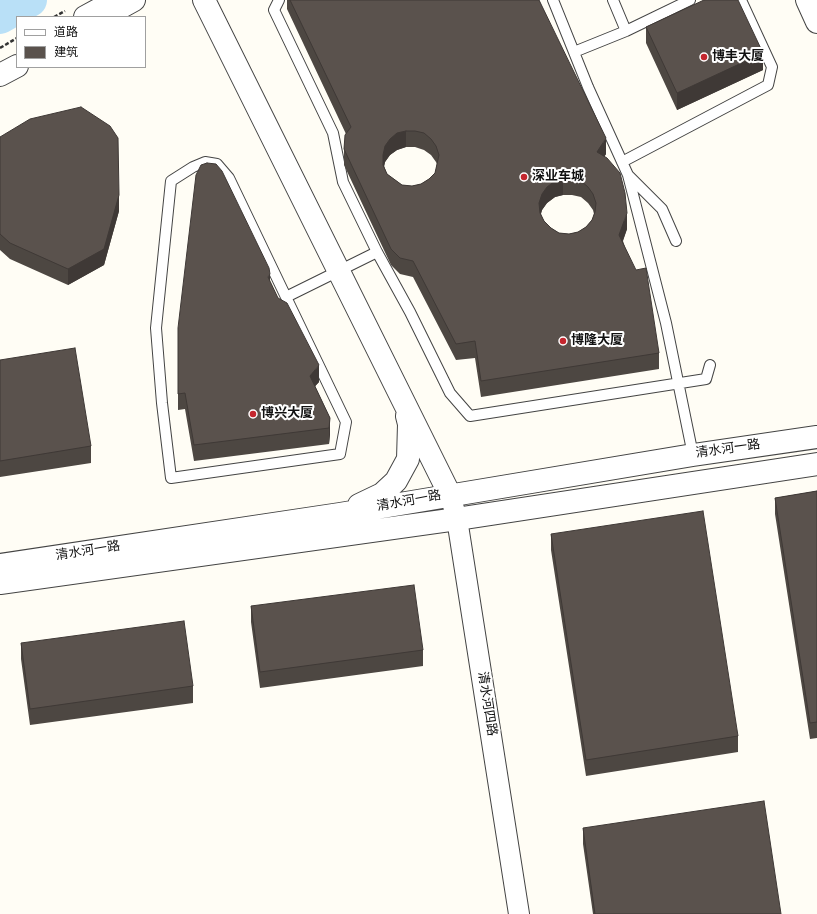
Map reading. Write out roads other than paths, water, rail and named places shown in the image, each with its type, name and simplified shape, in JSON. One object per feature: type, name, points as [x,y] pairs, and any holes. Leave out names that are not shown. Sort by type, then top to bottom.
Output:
[{"type":"street","points":[[87,16],[116,0]]},
{"type":"street","points":[[106,16],[134,0]]},
{"type":"street","points":[[204,0],[450,495]]},
{"type":"street","points":[[806,0],[817,22]]},
{"type":"street","points":[[0,64],[16,56]]},
{"type":"street","points":[[0,75],[16,67]]},
{"type":"street","points":[[340,514],[382,494],[396,481],[408,459],[409,424],[404,403]]},
{"type":"street","name":"清水河一路","points":[[0,565],[340,514],[693,455],[817,437]]},
{"type":"street","name":"清水河一路","points":[[0,583],[456,519],[817,464]]},
{"type":"street","name":"清水河四路","points":[[450,495],[456,519],[519,914]]},
{"type":"lane","points":[[279,0],[274,10],[333,132],[343,182],[376,252],[410,312],[450,393],[470,416],[706,379],[710,365]]},
{"type":"lane","points":[[553,0],[628,175],[680,384],[693,455]]},
{"type":"lane","points":[[613,0],[626,31]]},
{"type":"lane","points":[[574,52],[626,31],[690,0]]},
{"type":"lane","points":[[622,162],[768,85],[772,67],[741,0]]},
{"type":"lane","points":[[205,162],[217,164],[229,178],[286,297],[346,422],[340,454],[171,478],[162,403],[156,328],[171,181],[193,167],[205,162]]},
{"type":"lane","points":[[628,175],[662,209],[676,241]]},
{"type":"lane","points":[[286,297],[376,252]]},
{"type":"waterway","points":[[0,17],[30,0]]},
{"type":"place","name":"博丰大厦","points":[[704,57]]},
{"type":"place","name":"深业车城","points":[[524,177]]},
{"type":"place","name":"博隆大厦","points":[[563,341]]},
{"type":"place","name":"博兴大厦","points":[[253,414]]}]
